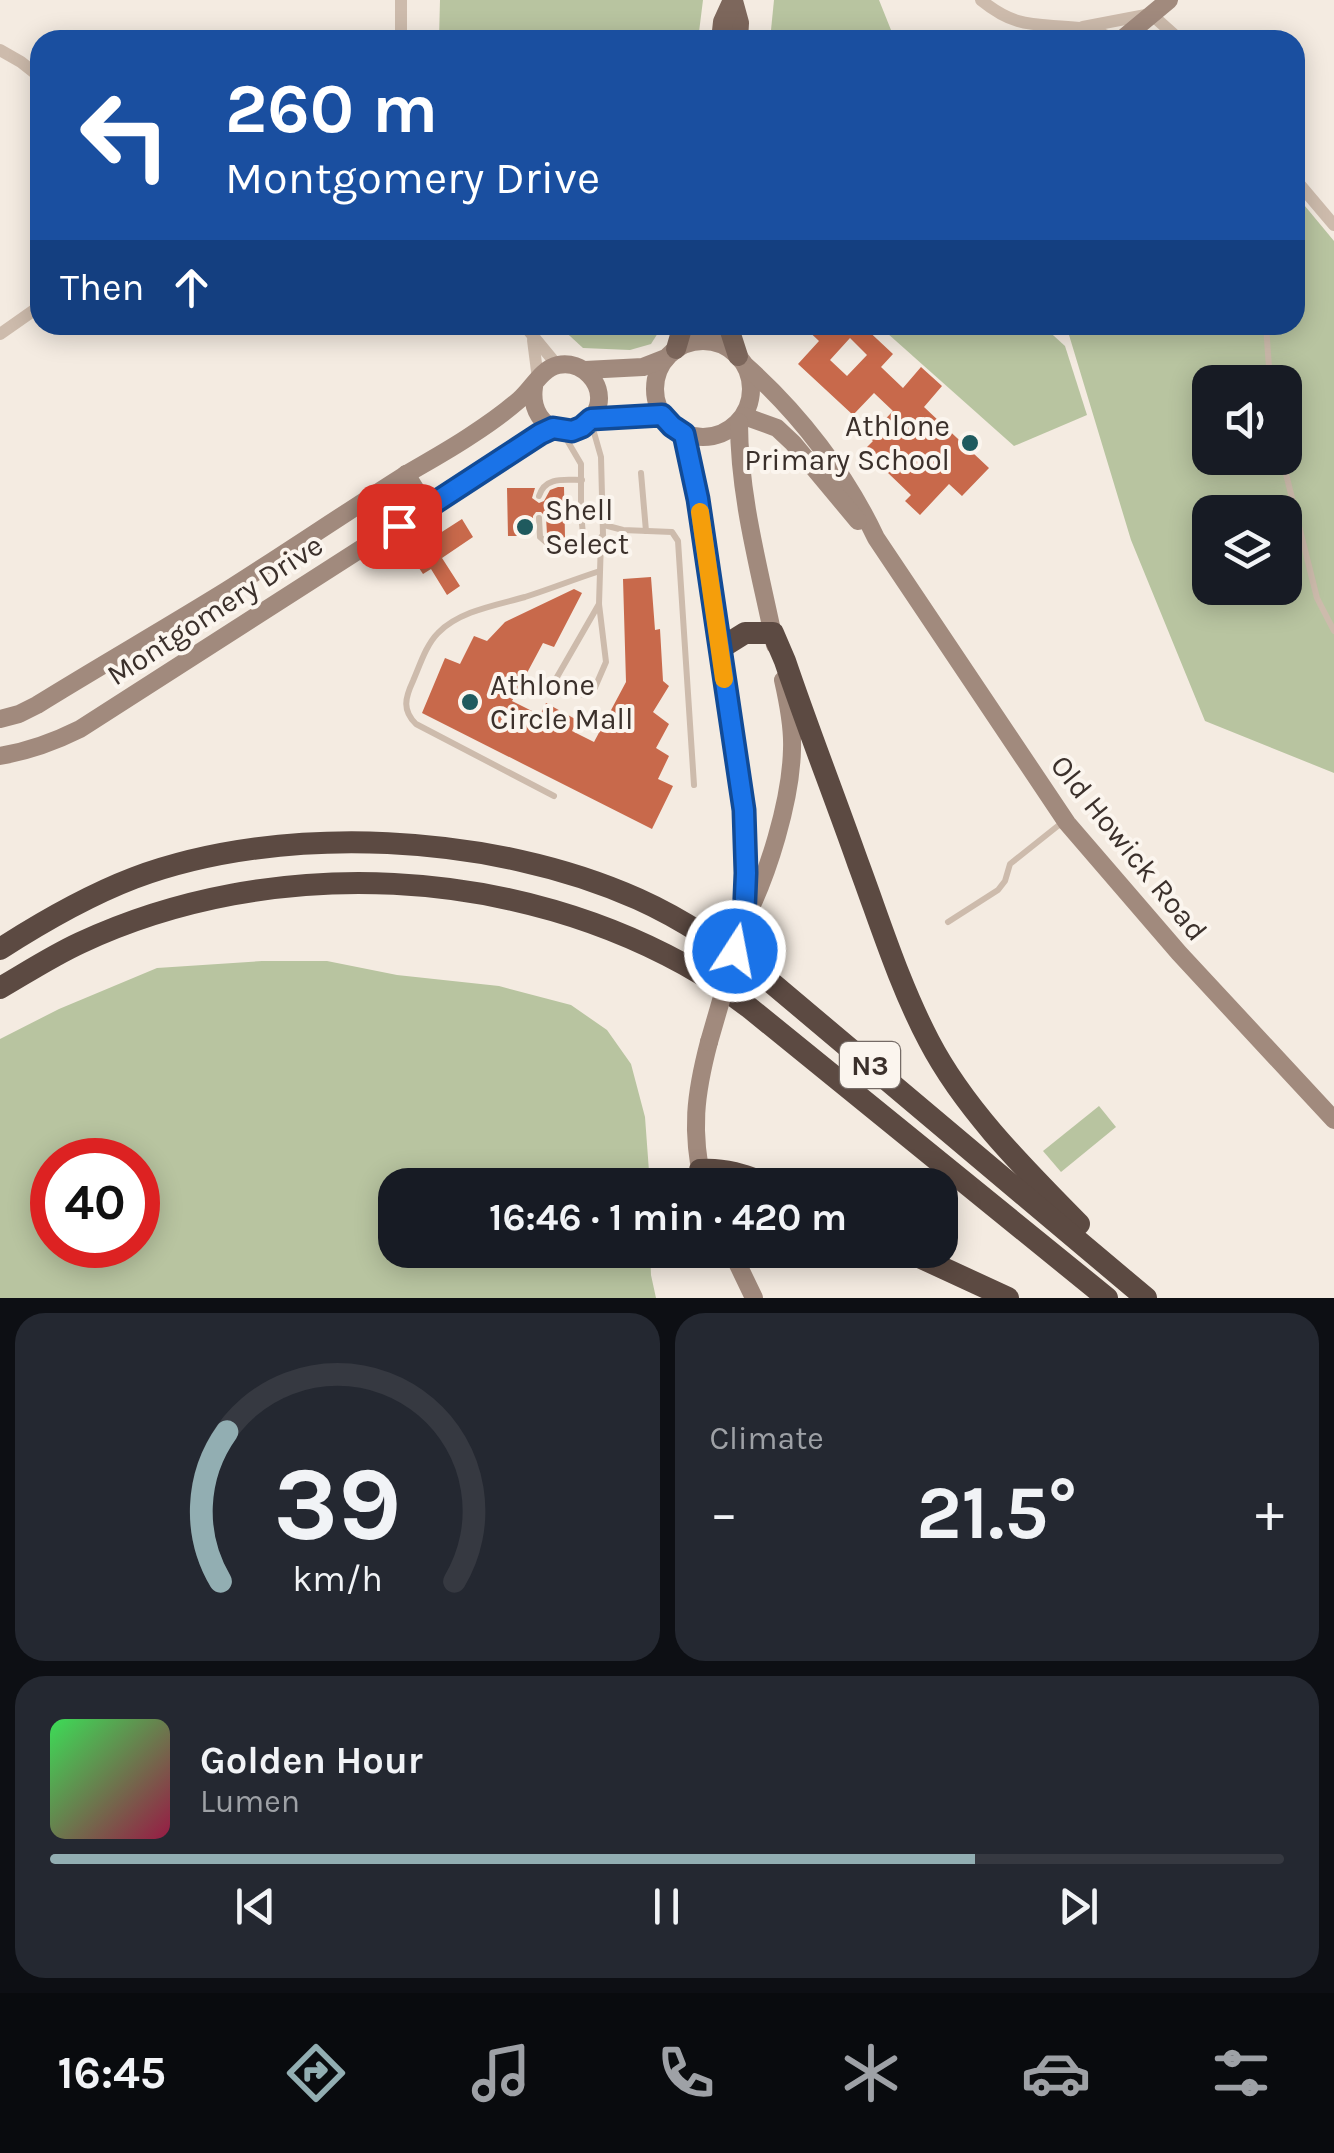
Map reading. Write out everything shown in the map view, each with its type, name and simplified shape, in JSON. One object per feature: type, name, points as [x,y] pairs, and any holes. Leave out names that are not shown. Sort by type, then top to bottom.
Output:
[{"type":"highway","points":[[721,648],[745,633],[773,633],[888,946],[930,1042],[952,1078],[1023,1166],[1150,1298]]},
{"type":"highway","name":"N3","points":[[0,949],[82,902],[134,878],[199,859],[271,848],[377,842],[437,846],[568,873],[637,899],[688,925],[751,968],[1150,1298]]},
{"type":"highway","name":"N3","points":[[0,988],[79,944],[134,922],[198,902],[257,890],[382,883],[450,889],[520,902],[647,946],[702,974],[751,1009],[1107,1298]]},
{"type":"highway","points":[[943,1268],[1008,1298]]},
{"type":"main road","points":[[722,30],[733,1]]},
{"type":"main road","points":[[733,1],[739,30]]},
{"type":"main road","points":[[671,353],[679,335]]},
{"type":"main road","points":[[732,335],[742,361]]},
{"type":"street","points":[[401,0],[401,30]]},
{"type":"street","points":[[981,0],[1023,24],[1087,30]]},
{"type":"street","points":[[1131,30],[1170,0]]},
{"type":"street","points":[[1081,28],[1151,14]]},
{"type":"street","points":[[1151,14],[1169,30]]},
{"type":"street","points":[[0,50],[30,69]]},
{"type":"street","points":[[1305,191],[1334,224]]},
{"type":"street","points":[[0,334],[30,313]]},
{"type":"street","points":[[533,337],[557,365]]},
{"type":"street","points":[[533,337],[536,383],[532,400],[542,422],[557,430],[572,431],[591,420],[662,415]]},
{"type":"street","points":[[584,370],[642,367],[688,343],[715,342],[742,361],[750,378],[750,404],[742,419],[727,432],[713,437],[698,438],[672,426],[656,401],[655,386],[658,371],[671,353]]},
{"type":"street","name":"Old Howick Road","points":[[742,361],[795,416],[845,483],[876,538],[1064,820],[1334,1120]]},
{"type":"street","points":[[536,383],[546,370],[557,365],[584,370],[598,388],[597,410],[591,420]]},
{"type":"street","name":"Montgomery Drive","points":[[0,719],[37,706],[228,589],[473,434],[536,383]]},
{"type":"street","points":[[700,1168],[695,1111],[698,1087],[744,921],[755,901],[775,839],[791,774],[790,716],[742,474],[742,419]]},
{"type":"street","name":"Old Howick Road","points":[[742,419],[777,428],[876,538]]},
{"type":"street","name":"Montgomery Drive","points":[[0,756],[30,750],[80,729],[540,434],[557,430]]},
{"type":"street","points":[[684,434],[698,499],[744,810],[744,921]]},
{"type":"street","points":[[406,474],[427,508]]},
{"type":"street","points":[[740,1268],[754,1298]]},
{"type":"lane","points":[[1267,335],[1269,365]]},
{"type":"lane","points":[[591,420],[601,457],[604,526],[599,604],[606,662],[593,692],[586,696],[561,686],[557,677],[599,604]]},
{"type":"lane","points":[[557,430],[581,464],[584,544]]},
{"type":"lane","points":[[641,472],[646,531]]},
{"type":"lane","points":[[1286,475],[1317,598],[1334,632]]},
{"type":"lane","points":[[539,496],[541,488],[549,482],[582,480]]},
{"type":"lane","points":[[539,518],[540,537],[547,544]]},
{"type":"lane","points":[[604,526],[672,532],[678,541],[694,785]]},
{"type":"lane","points":[[566,544],[601,540]]},
{"type":"lane","points":[[554,796],[416,724],[405,708],[406,696],[432,639],[442,628],[499,603],[600,571]]},
{"type":"lane","points":[[948,922],[998,890],[1010,864],[1064,820]]},
{"type":"green space","points":[[440,0],[703,0],[699,30],[439,30]]},
{"type":"green space","points":[[774,0],[879,0],[891,30],[771,30]]},
{"type":"green space","points":[[1305,206],[1334,241],[1334,773],[1205,721],[1131,540],[1069,335],[1305,335]]},
{"type":"green space","points":[[569,335],[657,335],[651,344],[630,350],[583,348]]},
{"type":"green space","points":[[889,335],[1053,335],[1065,346],[1087,415],[1014,446]]},
{"type":"green space","points":[[262,961],[327,961],[397,975],[499,986],[571,1005],[607,1030],[631,1064],[645,1117],[649,1168],[378,1168],[378,1268],[651,1268],[656,1298],[0,1298],[0,1039],[59,1009],[157,968]]},
{"type":"green space","points":[[1099,1106],[1116,1127],[1061,1172],[1043,1151]]},
{"type":"building","points":[[813,335],[873,335],[893,354],[881,367],[903,388],[921,367],[942,386],[924,407],[989,468],[962,496],[949,484],[920,515],[905,501],[911,495],[864,450],[873,441],[868,437],[893,411],[874,393],[853,415],[798,364],[819,341]],"holes":[[[850,338],[867,355],[847,376],[830,360]]]},
{"type":"building","points":[[558,487],[564,487],[565,537],[559,543],[566,551],[547,552],[554,542],[547,534],[546,517],[541,512],[533,516],[533,536],[508,536],[507,488],[535,488],[532,498],[539,503]]},
{"type":"building","points":[[462,519],[473,537],[442,558],[460,586],[447,595],[431,569],[423,574],[409,553]]},
{"type":"building","name":"Athlone Circle Mall","points":[[651,577],[663,681],[669,686],[653,712],[669,724],[656,748],[669,756],[658,779],[673,786],[652,829],[422,713],[445,658],[460,664],[474,636],[487,641],[505,622],[574,589],[582,593],[554,647],[543,643],[512,701],[540,715],[546,703],[577,720],[572,731],[594,742],[626,682],[623,579]]},
{"type":"slow traffic","points":[[700,512],[724,679]]},
{"type":"place","name":"Athlone Primary School","points":[[970,443]]},
{"type":"place","name":"Shell Select","points":[[525,527]]},
{"type":"place","name":"Athlone Circle Mall","points":[[470,702]]},
{"type":"route","points":[[399,526],[553,428],[572,431],[591,419],[662,415],[684,434],[698,499],[744,810],[744,921],[735,951]]}]
